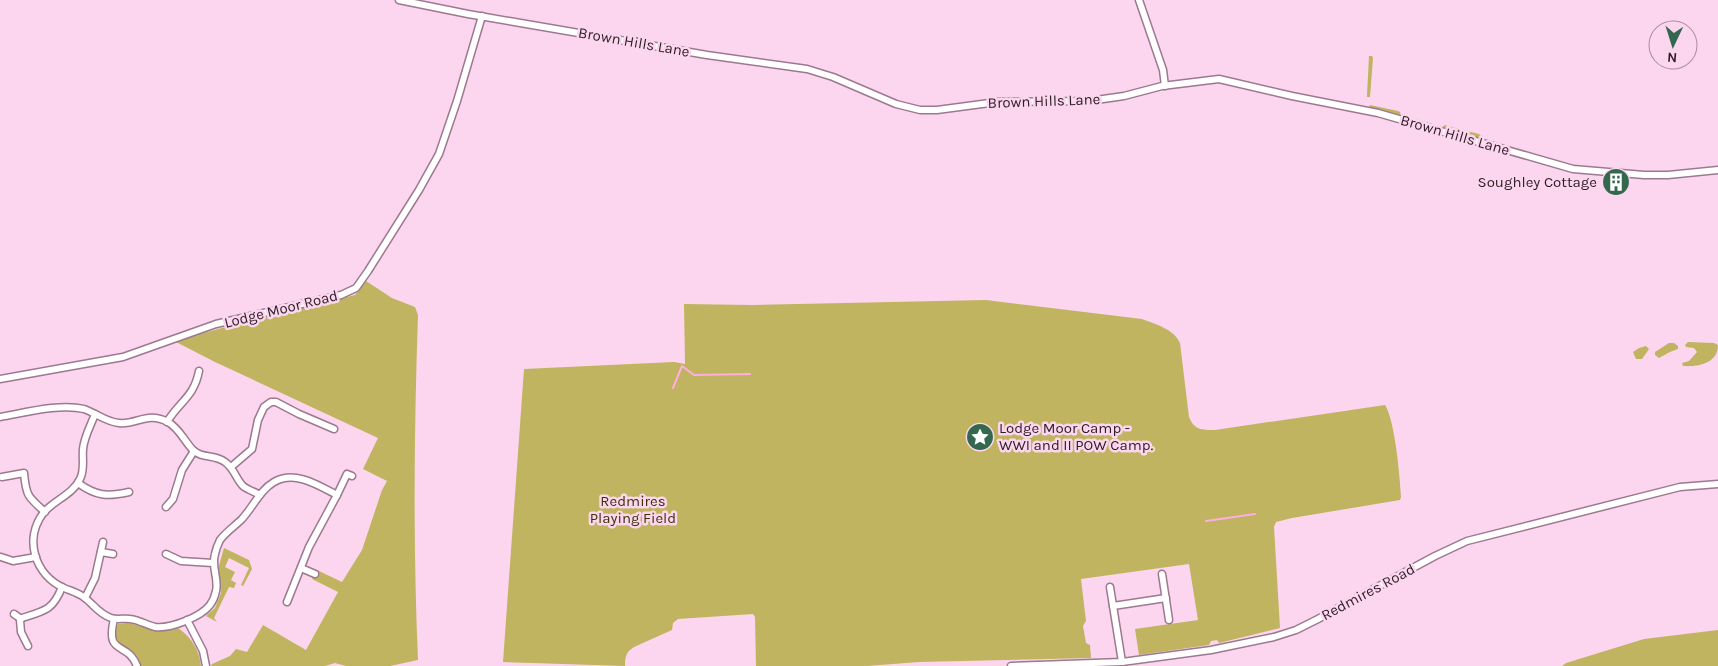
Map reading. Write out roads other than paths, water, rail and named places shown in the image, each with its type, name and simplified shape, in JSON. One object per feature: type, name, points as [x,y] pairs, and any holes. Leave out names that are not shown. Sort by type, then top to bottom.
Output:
[{"type":"street","name":"Brown Hills Lane","points":[[399,0],[717,57],[807,69],[825,74],[904,107],[920,110],[938,110],[997,102],[1062,103],[1089,101],[1212,79],[1371,111],[1579,170],[1644,175],[1668,175],[1718,170]]},
{"type":"street","points":[[1139,0],[1163,70],[1165,86]]},
{"type":"street","name":"Lodge Moor Road","points":[[0,379],[123,357],[216,324],[344,294],[356,288],[419,190],[439,154],[482,16]]},
{"type":"street","points":[[167,422],[175,409],[190,395],[195,387],[199,371]]},
{"type":"street","points":[[231,467],[252,449],[258,420],[264,407],[271,402],[276,402],[334,429]]},
{"type":"street","points":[[0,417],[64,408],[83,409],[115,423],[123,424],[140,418],[167,422],[179,431],[199,455],[218,458],[231,467],[244,487],[260,495]]},
{"type":"street","points":[[95,414],[84,441],[82,450],[83,471],[78,483],[45,512],[38,522],[34,539],[38,565],[46,576],[62,587],[85,598],[99,612],[114,619],[130,619],[161,627],[174,625],[204,612],[214,599],[216,589],[213,563],[220,540],[243,517],[266,488],[275,481],[286,477],[296,477],[337,495]]},
{"type":"street","points":[[166,507],[173,499],[182,470],[194,451]]},
{"type":"street","points":[[2,477],[24,473],[28,496],[45,512]]},
{"type":"street","points":[[287,602],[309,547],[350,475]]},
{"type":"street","points":[[78,483],[93,493],[116,499],[129,492]]},
{"type":"street","name":"Redmires Road","points":[[1011,666],[1122,662],[1211,650],[1285,634],[1318,619],[1442,552],[1467,541],[1680,487],[1718,484]]},
{"type":"street","points":[[85,598],[95,578],[103,542]]},
{"type":"street","points":[[101,552],[113,554]]},
{"type":"street","points":[[166,554],[181,561],[213,563]]},
{"type":"street","points":[[1,557],[13,561],[36,557]]},
{"type":"street","points":[[301,568],[315,574]]},
{"type":"street","points":[[1162,574],[1169,620]]},
{"type":"street","points":[[28,646],[21,632],[19,624],[21,620],[52,605],[58,599],[62,587]]},
{"type":"street","points":[[1110,587],[1122,662]]},
{"type":"street","points":[[1113,606],[1166,598]]},
{"type":"street","points":[[14,614],[21,620]]},
{"type":"street","points":[[114,619],[111,633],[112,640],[128,653],[137,666]]},
{"type":"street","points":[[187,620],[204,651],[206,666]]},
{"type":"waterway","points":[[673,388],[682,366],[694,375],[750,374]]},
{"type":"waterway","points":[[1206,521],[1255,514]]},
{"type":"place","name":"Soughley Cottage","points":[[1616,182]]},
{"type":"place","name":"Lodge Moor Camp - WWI and II POW Camp.","points":[[980,437]]},
{"type":"park label","name":"Redmires Playing Field","points":[[633,510]]}]
